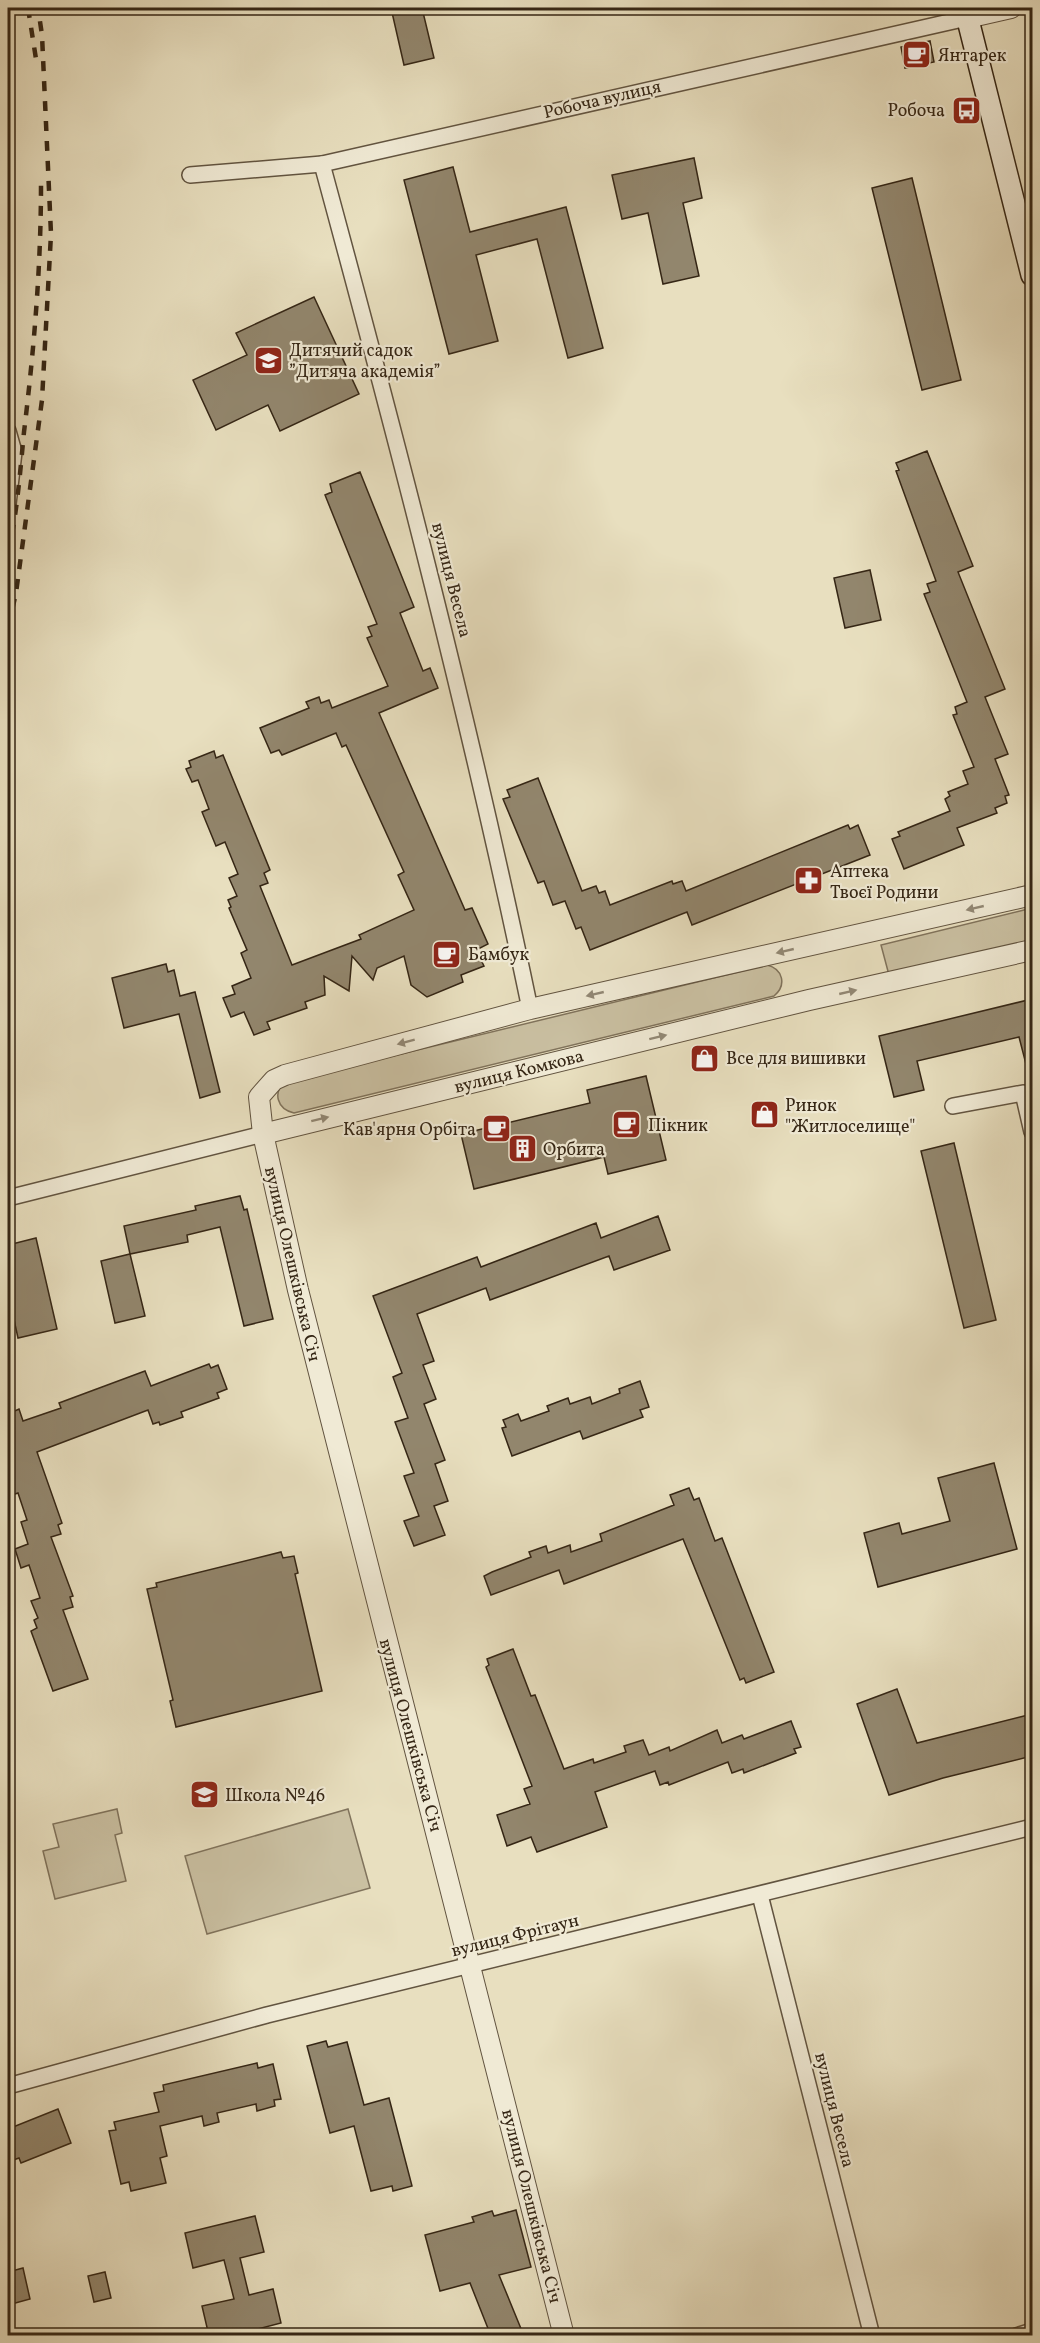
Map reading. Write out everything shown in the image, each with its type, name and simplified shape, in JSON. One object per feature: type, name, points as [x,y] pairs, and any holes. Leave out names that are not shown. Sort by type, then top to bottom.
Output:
[{"type":"main road","points":[[966,13],[1032,275]]},
{"type":"street","name":"Робоча вулиця","points":[[190,174],[322,164],[966,13],[1011,8]]},
{"type":"street","name":"вулиця Весела","points":[[322,164],[416,514],[492,824],[530,1009]]},
{"type":"street","points":[[8,431],[14,452],[8,504]]},
{"type":"street","points":[[530,1009],[1032,895]]},
{"type":"street","name":"вулиця Комкова","points":[[8,1198],[809,1000],[1032,950]]},
{"type":"street","name":"вулиця Олешківська Січ","points":[[530,1009],[285,1075],[274,1080],[260,1097],[263,1134],[298,1290],[364,1557],[471,1966],[564,2336]]},
{"type":"street","points":[[953,1106],[1023,1093],[1032,1132]]},
{"type":"street","name":"вулиця Фрітаун","points":[[8,2086],[267,2015],[1032,1827]]},
{"type":"street","name":"вулиця Весела","points":[[760,1895],[872,2336]]},
{"type":"street","points":[[1016,2336],[1032,2331]]},
{"type":"shaded area","points":[[1032,908],[1032,940],[889,975],[881,945]]},
{"type":"shaded area","points":[[767,965],[777,970],[782,982],[774,996],[294,1113],[284,1108],[278,1100],[279,1090],[286,1082]]},
{"type":"shaded area","points":[[117,1809],[122,1833],[115,1835],[126,1881],[55,1899],[43,1851],[59,1847],[53,1824]]},
{"type":"shaded area","points":[[348,1809],[370,1888],[207,1934],[185,1856]]},
{"type":"building","points":[[391,8],[422,8],[434,58],[404,65]]},
{"type":"building","name":"Янтарек","points":[[930,41],[934,62],[905,68],[901,47]]},
{"type":"building","points":[[694,158],[702,198],[683,203],[699,276],[663,284],[648,213],[622,219],[612,175]]},
{"type":"building","points":[[453,167],[470,232],[566,207],[603,348],[568,358],[537,239],[476,255],[498,341],[449,354],[404,180]]},
{"type":"building","points":[[912,178],[961,380],[922,390],[872,188]]},
{"type":"building","points":[[314,297],[359,394],[280,431],[268,405],[216,430],[193,380],[247,355],[236,333]]},
{"type":"building","points":[[927,451],[973,566],[958,572],[1005,689],[985,697],[1008,754],[995,759],[1009,795],[1005,796],[1007,803],[995,808],[997,813],[957,828],[964,845],[904,869],[892,839],[900,836],[898,832],[950,811],[945,799],[950,796],[948,792],[968,784],[963,771],[974,767],[953,715],[957,714],[955,707],[967,702],[924,594],[930,592],[927,584],[936,581],[896,471],[899,470],[896,463]]},
{"type":"building","points":[[360,472],[414,607],[400,613],[423,671],[430,668],[438,688],[379,713],[465,910],[472,908],[488,944],[476,950],[484,966],[461,975],[463,982],[427,997],[411,985],[404,956],[377,968],[373,980],[352,956],[349,991],[324,976],[325,995],[305,1002],[307,1008],[267,1022],[270,1029],[254,1035],[244,1012],[231,1017],[223,998],[235,994],[232,986],[251,978],[241,953],[247,950],[229,908],[231,907],[228,900],[237,896],[229,878],[238,874],[225,842],[216,846],[202,812],[209,809],[198,780],[192,782],[186,769],[191,767],[189,761],[214,751],[216,758],[223,755],[270,870],[264,873],[268,883],[260,886],[292,965],[361,939],[359,935],[414,910],[398,875],[404,872],[346,745],[342,747],[336,733],[282,755],[279,750],[271,753],[260,728],[309,708],[306,702],[319,697],[321,703],[329,700],[332,708],[388,686],[367,638],[372,636],[368,627],[377,624],[325,495],[332,492],[330,484]]},
{"type":"building","points":[[870,570],[881,620],[845,628],[834,578]]},
{"type":"building","points":[[538,778],[582,891],[596,886],[599,893],[605,891],[610,905],[672,881],[673,884],[682,881],[686,891],[848,825],[850,829],[858,825],[870,855],[692,925],[687,912],[590,950],[581,927],[576,929],[565,901],[553,905],[544,881],[538,883],[503,799],[510,797],[507,790]]},
{"type":"building","points":[[166,964],[168,972],[174,970],[180,996],[195,992],[220,1092],[200,1098],[179,1014],[124,1028],[112,978]]},
{"type":"building","points":[[1032,999],[1032,1068],[1027,1068],[1019,1037],[917,1061],[924,1090],[894,1097],[879,1036]]},
{"type":"building","points":[[646,1076],[666,1160],[608,1174],[604,1157],[474,1189],[461,1134],[590,1103],[587,1090]]},
{"type":"building","points":[[954,1143],[996,1320],[964,1328],[921,1151]]},
{"type":"building","points":[[240,1196],[244,1210],[247,1209],[273,1319],[244,1326],[220,1227],[187,1235],[188,1242],[130,1254],[124,1226],[196,1210],[195,1206]]},
{"type":"building","points":[[658,1216],[670,1250],[614,1270],[609,1256],[490,1300],[486,1288],[417,1314],[434,1361],[423,1365],[436,1399],[424,1404],[445,1460],[435,1464],[448,1501],[434,1506],[445,1535],[414,1546],[404,1521],[419,1516],[404,1476],[414,1473],[395,1422],[408,1418],[393,1377],[402,1373],[373,1296],[477,1257],[481,1267],[596,1223],[601,1238]]},
{"type":"building","points":[[36,1238],[57,1329],[18,1338],[8,1292],[8,1245]]},
{"type":"building","points":[[130,1254],[145,1316],[115,1323],[101,1261]]},
{"type":"building","points":[[209,1364],[211,1368],[218,1365],[227,1389],[217,1393],[219,1398],[181,1412],[183,1417],[160,1425],[159,1422],[153,1424],[148,1410],[37,1452],[62,1523],[58,1525],[61,1534],[51,1537],[73,1596],[70,1597],[73,1607],[63,1610],[88,1679],[53,1691],[31,1631],[37,1628],[34,1620],[38,1618],[31,1601],[40,1598],[29,1565],[21,1568],[15,1549],[28,1544],[21,1522],[27,1520],[18,1493],[12,1495],[8,1484],[8,1414],[19,1409],[23,1421],[61,1408],[59,1403],[145,1371],[151,1386]]},
{"type":"building","points":[[640,1381],[649,1407],[640,1410],[643,1417],[583,1439],[580,1431],[512,1456],[502,1428],[506,1427],[503,1420],[518,1414],[521,1421],[549,1411],[547,1406],[568,1398],[570,1404],[590,1397],[592,1404],[620,1393],[619,1389]]},
{"type":"building","points":[[994,1463],[1017,1549],[878,1587],[864,1533],[899,1523],[902,1534],[950,1521],[938,1478]]},
{"type":"building","points":[[689,1488],[694,1500],[699,1498],[715,1541],[722,1538],[774,1672],[746,1683],[744,1678],[740,1680],[683,1539],[564,1584],[559,1570],[491,1595],[484,1576],[531,1557],[529,1552],[546,1546],[548,1553],[570,1545],[571,1552],[602,1541],[600,1534],[674,1505],[670,1495]]},
{"type":"building","points":[[281,1552],[283,1558],[294,1556],[298,1573],[295,1574],[322,1691],[176,1727],[170,1701],[173,1700],[147,1589],[157,1587],[156,1583]]},
{"type":"building","points":[[513,1649],[531,1696],[535,1695],[564,1769],[593,1759],[594,1763],[626,1752],[624,1746],[643,1740],[649,1755],[669,1747],[670,1751],[717,1730],[722,1743],[742,1735],[744,1739],[791,1721],[801,1747],[794,1749],[796,1753],[744,1773],[743,1769],[732,1773],[728,1762],[669,1785],[668,1782],[660,1785],[655,1771],[595,1792],[607,1827],[537,1852],[531,1837],[507,1846],[497,1815],[530,1804],[524,1789],[532,1786],[486,1667],[489,1665],[487,1659]]},
{"type":"building","points":[[897,1689],[917,1743],[1032,1714],[1032,1756],[943,1778],[889,1795],[857,1704]]},
{"type":"building","points":[[326,2041],[328,2047],[347,2042],[364,2105],[389,2098],[412,2186],[393,2191],[392,2186],[371,2191],[354,2126],[330,2133],[307,2046]]},
{"type":"building","points":[[257,2063],[258,2068],[273,2064],[281,2099],[274,2100],[275,2106],[257,2111],[256,2104],[217,2113],[219,2122],[204,2126],[202,2116],[160,2126],[167,2156],[160,2158],[166,2183],[131,2191],[129,2182],[121,2184],[109,2131],[116,2130],[114,2122],[159,2112],[154,2093],[164,2091],[163,2085]]},
{"type":"building","points":[[58,2109],[71,2143],[21,2163],[19,2158],[8,2162],[8,2129]]},
{"type":"building","points":[[516,2210],[531,2267],[499,2275],[524,2336],[491,2336],[470,2283],[440,2291],[425,2235],[474,2222],[472,2217],[492,2211],[494,2216]]},
{"type":"building","points":[[255,2216],[264,2252],[240,2258],[249,2295],[273,2289],[281,2323],[231,2336],[209,2336],[202,2306],[234,2299],[224,2260],[193,2268],[185,2233]]},
{"type":"building","points":[[23,2268],[30,2299],[8,2305],[8,2272]]},
{"type":"building","points":[[105,2272],[111,2298],[94,2302],[88,2276]]},
{"type":"railway","points":[[28,8],[36,59]]},
{"type":"railway","points":[[8,628],[16,593],[42,400],[51,234],[42,35],[38,8]]},
{"type":"railway","points":[[8,554],[18,493],[34,339],[41,184]]},
{"type":"place","name":"Янтарек","points":[[917,55]]},
{"type":"place","name":"Робоча","points":[[966,110]]},
{"type":"place","name":"Дитячий садок ”Дитяча академія”","points":[[268,360]]},
{"type":"place","name":"Аптека Твоєї Родини","points":[[809,881]]},
{"type":"place","name":"Бамбук","points":[[447,954]]},
{"type":"place","name":"Все для вишивки","points":[[705,1058]]},
{"type":"place","name":"Ринок \"Житлоселище\"","points":[[764,1115]]},
{"type":"place","name":"Пікник","points":[[627,1125]]},
{"type":"place","name":"Кав'ярня Орбіта","points":[[497,1129]]},
{"type":"place","name":"Орбита","points":[[522,1149]]},
{"type":"place","name":"Школа №46","points":[[204,1795]]}]
